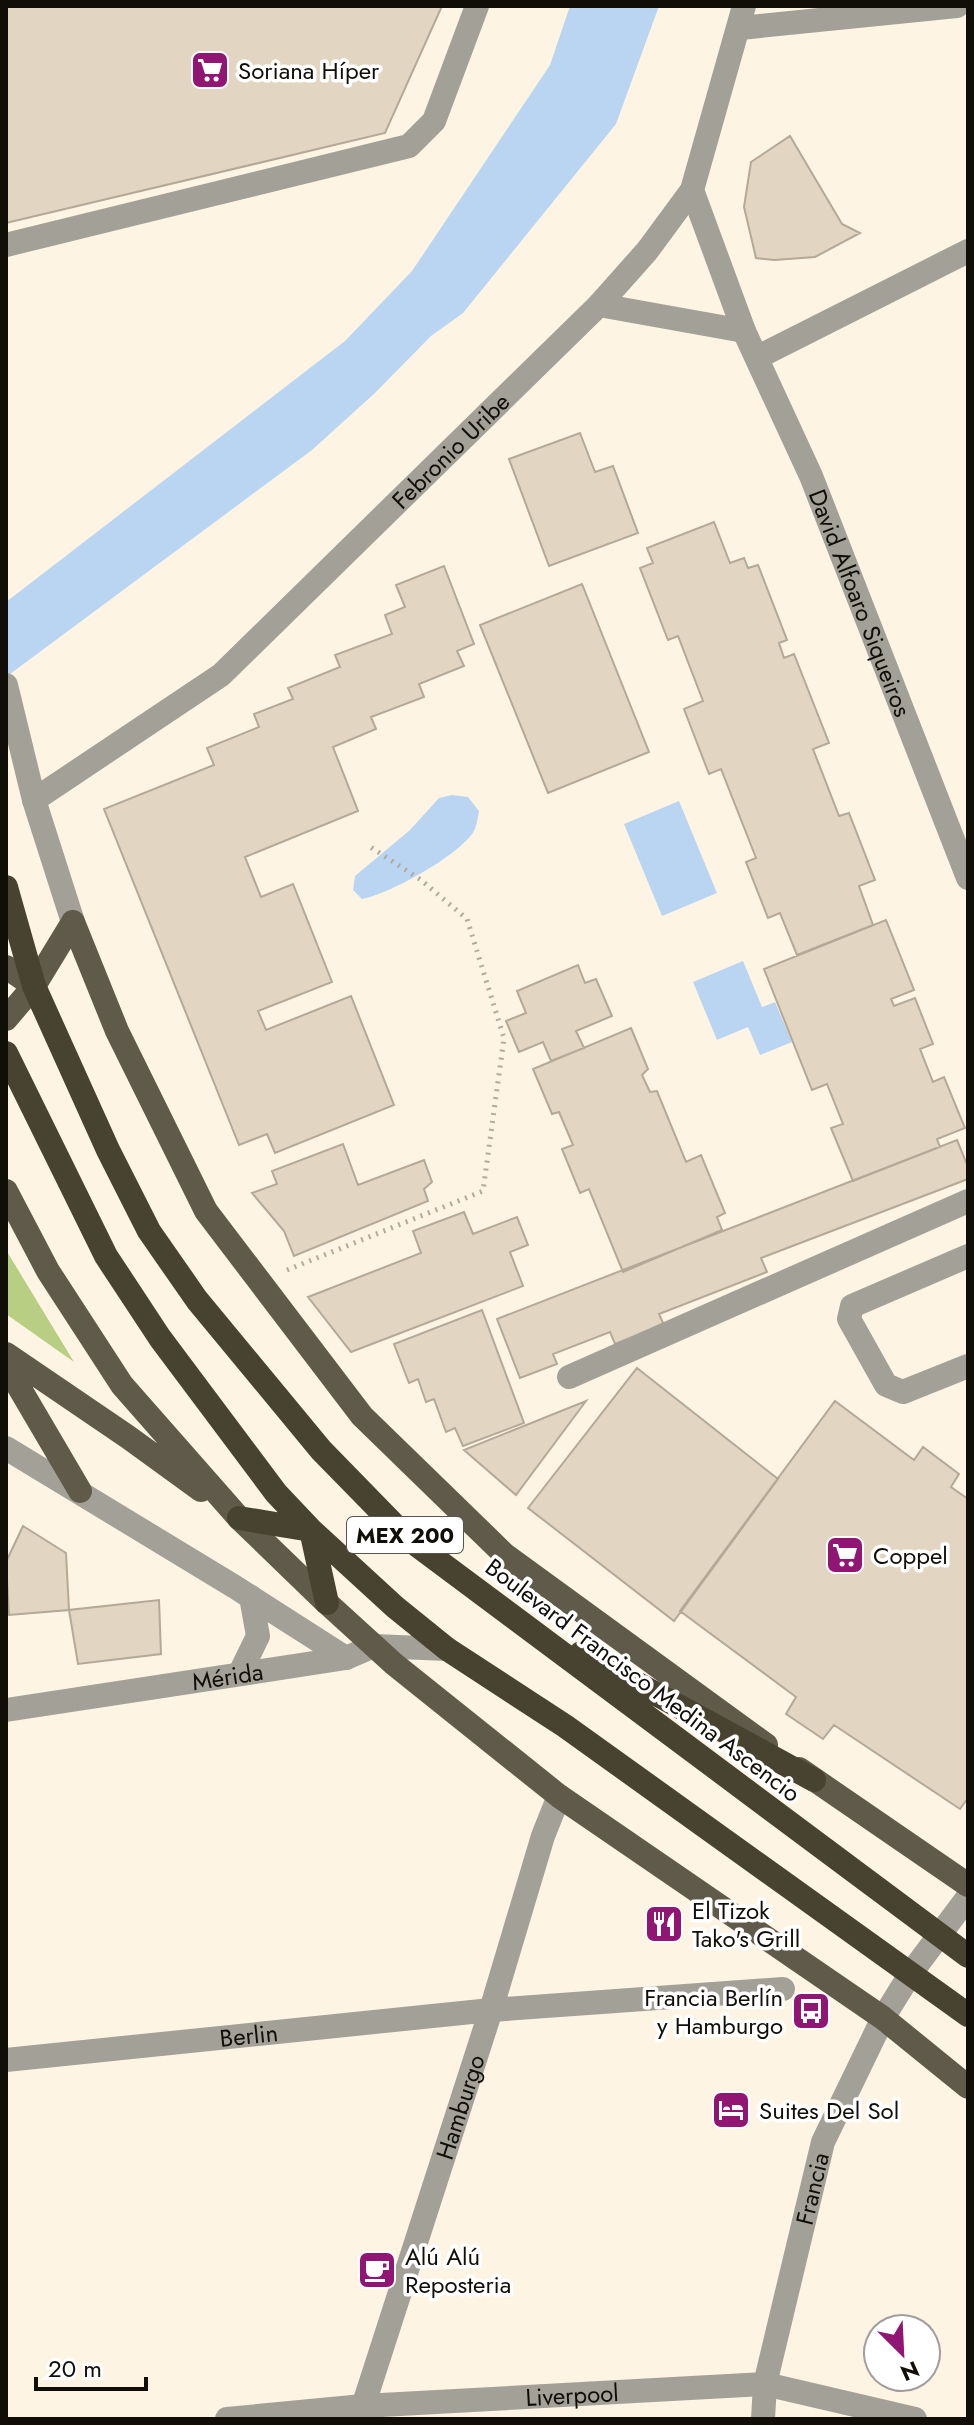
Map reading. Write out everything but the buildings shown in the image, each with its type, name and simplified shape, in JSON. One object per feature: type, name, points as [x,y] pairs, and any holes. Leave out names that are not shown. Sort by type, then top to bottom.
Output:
[{"type":"highway","name":"Boulevard Francisco Medina Ascencio","points":[[6,887],[34,986],[108,1150],[149,1231],[197,1300],[321,1450],[406,1537],[968,1956]]},
{"type":"highway","name":"MEX 200","points":[[6,1053],[106,1256],[178,1362],[276,1493],[311,1530],[395,1607],[447,1649],[565,1726],[968,2015]]},
{"type":"highway","points":[[239,1518],[311,1530],[327,1603]]},
{"type":"highway","points":[[501,1610],[814,1780]]},
{"type":"main road","points":[[6,1019],[34,986],[73,922]]},
{"type":"main road","points":[[73,922],[117,1031],[206,1211],[362,1416],[505,1555],[814,1780],[968,1885]]},
{"type":"main road","points":[[6,967],[34,986]]},
{"type":"main road","points":[[6,1191],[48,1271],[122,1385],[239,1518],[327,1603],[374,1646],[559,1796],[883,2018],[968,2087]]},
{"type":"main road","points":[[6,1354],[239,1518]]},
{"type":"main road","points":[[6,1365],[80,1491]]},
{"type":"street","points":[[6,245],[409,146],[434,121],[477,6]]},
{"type":"street","points":[[742,17],[957,6]]},
{"type":"street","name":"Febronio Uribe","points":[[34,800],[221,675],[599,305],[647,251],[692,190],[742,17]]},
{"type":"street","name":"David Alfoaro Siqueiros","points":[[692,190],[744,331],[811,476],[968,878]]},
{"type":"street","points":[[758,357],[968,251]]},
{"type":"street","points":[[599,305],[744,331]]},
{"type":"street","points":[[6,685],[34,800],[73,922]]},
{"type":"street","points":[[569,1377],[968,1201]]},
{"type":"street","points":[[968,1256],[852,1306],[849,1319],[886,1385],[903,1392],[968,1366]]},
{"type":"street","points":[[6,1448],[346,1658]]},
{"type":"street","points":[[240,1673],[258,1636],[251,1597]]},
{"type":"street","name":"Mérida","points":[[6,1710],[346,1658],[374,1646],[447,1649]]},
{"type":"street","name":"Hamburgo","points":[[361,2413],[491,2010],[543,1836],[559,1796]]},
{"type":"street","name":"Francia","points":[[763,2419],[765,2384],[823,2142],[883,2018],[911,1973],[968,1897]]},
{"type":"street","name":"Berlin","points":[[6,2060],[491,2010],[783,1989]]},
{"type":"street","name":"Liverpool","points":[[227,2419],[361,2413],[765,2384],[915,2419]]},
{"type":"path","points":[[260,1280],[483,1191],[504,1038],[467,919],[421,880],[369,846]]},
{"type":"green space","points":[[6,1250],[74,1362],[6,1314]]},
{"type":"water","points":[[570,6],[659,6],[616,124],[463,313],[431,336],[375,393],[312,450],[6,677],[6,602],[345,341],[412,271],[550,65]]},
{"type":"water","points":[[452,795],[468,797],[479,811],[475,829],[468,839],[424,872],[389,890],[362,899],[353,890],[355,876],[410,830],[439,798]]},
{"type":"water","points":[[679,801],[717,893],[662,916],[624,824]]},
{"type":"water","points":[[743,961],[762,1007],[775,1002],[792,1042],[760,1055],[748,1027],[717,1040],[693,982]]},
{"type":"place","name":"Soriana Híper","points":[[210,70]]},
{"type":"place","name":"Coppel","points":[[845,1555]]},
{"type":"place","name":"El Tizok Tako's Grill","points":[[664,1924]]},
{"type":"place","name":"Francia Berlín y Hamburgo","points":[[811,2011]]},
{"type":"place","name":"Suites Del Sol","points":[[731,2110]]},
{"type":"place","name":"Alú Alú Reposteria","points":[[377,2270]]}]
